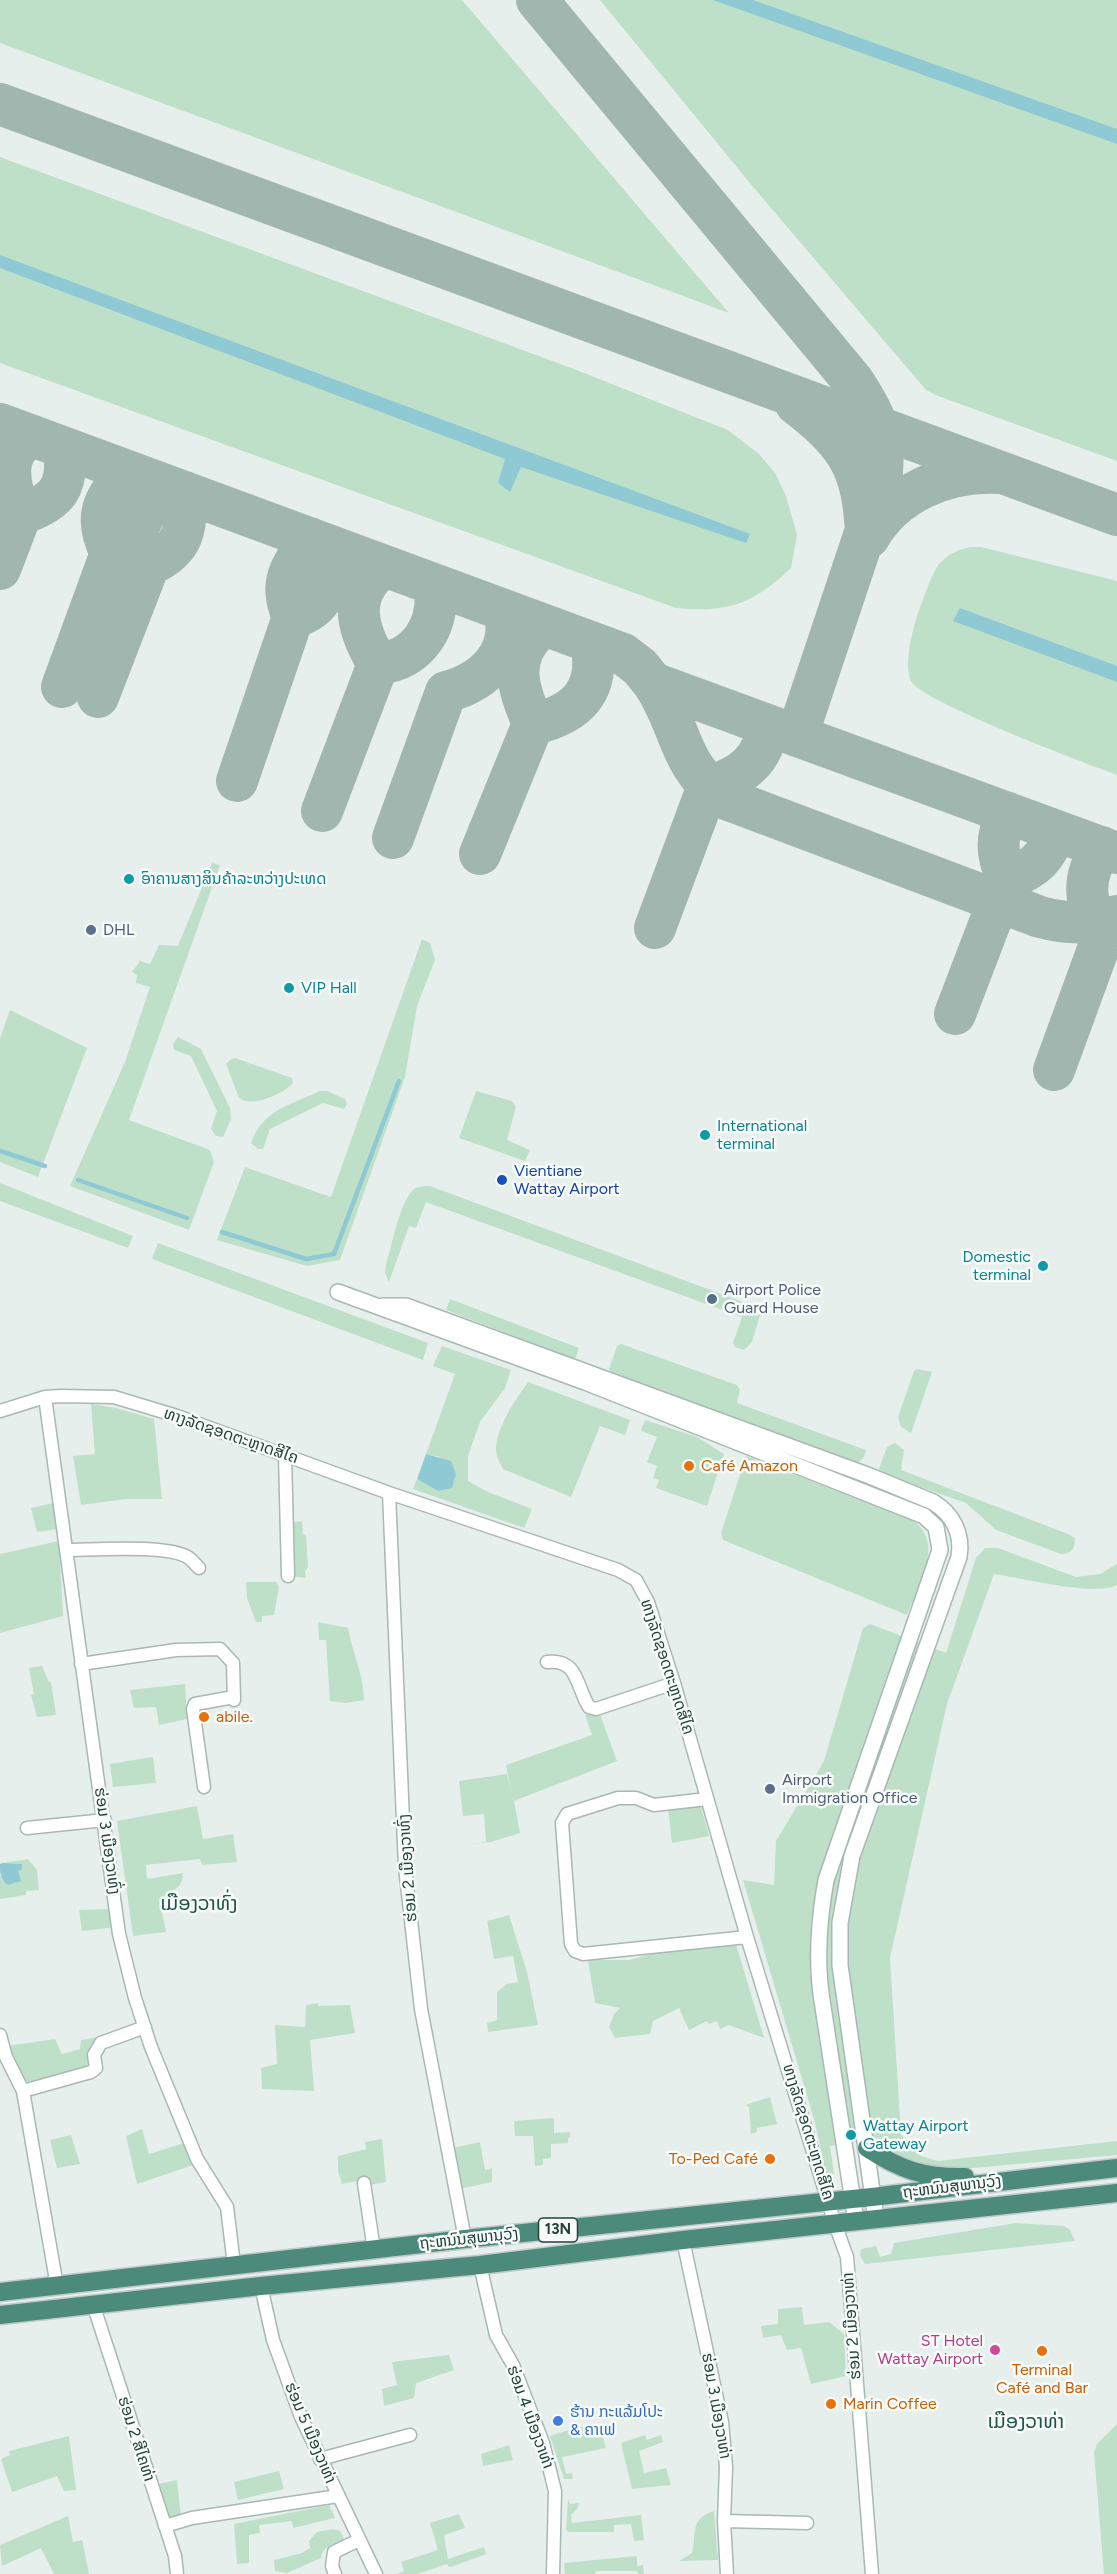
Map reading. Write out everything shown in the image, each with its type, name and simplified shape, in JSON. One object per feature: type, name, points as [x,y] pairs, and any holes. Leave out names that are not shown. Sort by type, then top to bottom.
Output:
[{"type":"highway","points":[[867,2148],[885,2160],[923,2175],[962,2177],[1071,2167],[1098,2170]]},
{"type":"highway","name":"ຖະຫນົນສຸພານຸວົງ","points":[[0,2292],[465,2239],[830,2202],[1117,2168]]},
{"type":"highway","name":"ຖະຫນົນສຸພານຸວົງ","points":[[0,2315],[261,2286],[480,2265],[683,2240],[1117,2193]]},
{"type":"street","points":[[338,1292],[585,1382],[924,1516],[936,1527],[940,1550],[826,1880],[818,1923],[818,1968],[821,1994],[856,2221]]},
{"type":"street","points":[[375,1307],[406,1306],[870,1476],[943,1508],[953,1521],[961,1547],[933,1632],[856,1845],[840,1923],[840,1965],[876,2219]]},
{"type":"street","name":"ທາງລັດຊອດຕະຫຼາດສີໄຄ","points":[[0,1411],[45,1398],[85,1395],[114,1397],[177,1416],[389,1493],[618,1570],[636,1580],[648,1602],[674,1683],[747,1937],[835,2224]]},
{"type":"street","name":"ຮ່ອມ 3 ເມືອງວາທົ່ງ","points":[[45,1398],[119,1934],[145,2027],[197,2159],[227,2207],[234,2265]]},
{"type":"street","points":[[285,1455],[288,1576]]},
{"type":"street","name":"ຮ່ອມ 2 ເມືອງວາທົ່ງ","points":[[389,1493],[405,1867],[421,2009],[465,2239]]},
{"type":"street","points":[[66,1550],[134,1549],[172,1552],[188,1557],[199,1568]]},
{"type":"street","points":[[913,1626],[933,1632]]},
{"type":"street","points":[[81,1664],[176,1650],[219,1649],[233,1663],[234,1698],[195,1704],[193,1709],[204,1787]]},
{"type":"street","points":[[547,1662],[559,1660],[567,1664],[576,1676],[588,1707],[596,1709],[674,1683]]},
{"type":"street","points":[[707,1799],[654,1805],[636,1798],[618,1798],[567,1814],[562,1823],[571,1944],[575,1951],[583,1954],[747,1937]]},
{"type":"street","points":[[27,1828],[105,1820]]},
{"type":"street","points":[[840,1840],[856,1845]]},
{"type":"street","points":[[821,1994],[844,1992]]},
{"type":"street","points":[[23,2091],[91,2072],[96,2068],[94,2055],[101,2043],[145,2027]]},
{"type":"street","points":[[0,2035],[6,2057],[23,2091],[57,2286]]},
{"type":"street","points":[[364,2182],[374,2250]]},
{"type":"street","name":"ຮ່ອມ 2 ເມືອງວາທ່າ","points":[[835,2224],[848,2257],[872,2574]]},
{"type":"street","name":"ຮ່ອມ 3 ເມືອງວາທ່າ","points":[[683,2240],[722,2422],[726,2467],[724,2521],[727,2574]]},
{"type":"street","name":"ຮ່ອມ 4 ເມືອງວາທ່າ","points":[[480,2265],[496,2335],[513,2365],[535,2421],[555,2491],[553,2574]]},
{"type":"street","name":"ຮ່ອມ 5 ເມືອງວາທ່າ","points":[[261,2286],[273,2340],[301,2417],[376,2574]]},
{"type":"street","name":"ຮ່ອມ 2 ສີໄຄທ່າ","points":[[93,2304],[175,2556],[177,2574]]},
{"type":"street","points":[[320,2459],[410,2435]]},
{"type":"street","points":[[165,2526],[192,2518],[338,2496]]},
{"type":"street","points":[[724,2521],[807,2523]]},
{"type":"street","points":[[335,2574],[332,2566],[334,2552],[359,2540]]},
{"type":"green space","points":[[0,0],[462,0],[729,313],[0,43]]},
{"type":"green space","points":[[600,0],[1117,0],[1117,461],[926,390],[754,188]]},
{"type":"green space","points":[[0,157],[574,369],[728,430],[759,454],[775,473],[786,496],[797,535],[791,568],[764,590],[739,603],[711,609],[676,608],[0,363]]},
{"type":"green space","points":[[970,547],[981,547],[1117,581],[1117,775],[972,717],[943,703],[911,681],[908,664],[910,643],[918,612],[932,576],[936,568],[949,555]]},
{"type":"green space","points":[[212,863],[220,865],[129,1120],[210,1150],[214,1162],[189,1230],[70,1186],[125,1062],[150,987],[136,983],[137,975],[132,972],[140,961],[150,964],[159,945],[178,946]]},
{"type":"green space","points":[[422,939],[430,943],[435,960],[417,1006],[405,1077],[340,1260],[307,1266],[217,1240],[245,1167],[331,1197]]},
{"type":"green space","points":[[10,1010],[87,1048],[38,1177],[0,1162],[0,1038]]},
{"type":"green space","points":[[178,1037],[201,1049],[230,1108],[231,1119],[223,1137],[216,1136],[211,1129],[217,1111],[191,1056],[174,1050],[173,1044]]},
{"type":"green space","points":[[235,1058],[292,1078],[293,1083],[282,1091],[259,1101],[245,1101],[239,1098],[226,1064]]},
{"type":"green space","points":[[320,1091],[327,1091],[345,1099],[347,1104],[344,1109],[323,1103],[270,1129],[263,1149],[258,1149],[251,1143],[256,1132],[270,1115]]},
{"type":"green space","points":[[476,1091],[512,1101],[516,1107],[507,1140],[530,1150],[525,1161],[459,1138]]},
{"type":"green space","points":[[0,1183],[133,1236],[128,1248],[0,1201]]},
{"type":"green space","points":[[430,1186],[759,1308],[761,1312],[752,1342],[744,1350],[735,1347],[733,1343],[742,1317],[426,1202],[416,1228],[409,1226],[389,1282],[385,1272],[386,1264],[403,1206],[414,1189]]},
{"type":"green space","points":[[158,1243],[428,1343],[423,1360],[152,1259]]},
{"type":"green space","points":[[450,1299],[579,1348],[575,1359],[446,1310]]},
{"type":"green space","points":[[621,1344],[737,1385],[740,1390],[737,1403],[866,1450],[864,1455],[861,1461],[854,1463],[612,1374],[609,1369],[617,1346]]},
{"type":"green space","points":[[442,1346],[511,1370],[505,1388],[480,1422],[468,1456],[468,1481],[488,1492],[532,1509],[524,1528],[413,1489],[417,1479],[438,1491],[440,1457],[426,1454],[455,1374],[433,1366]]},
{"type":"green space","points":[[917,1369],[932,1372],[911,1433],[901,1427],[898,1417],[914,1371]]},
{"type":"green space","points":[[528,1382],[630,1420],[625,1435],[600,1426],[571,1497],[503,1469],[497,1458],[496,1447],[501,1427]]},
{"type":"green space","points":[[91,1404],[116,1408],[154,1419],[162,1499],[126,1499],[81,1505],[73,1456],[95,1454]]},
{"type":"green space","points":[[645,1420],[697,1437],[724,1454],[707,1506],[656,1488],[659,1480],[653,1478],[657,1466],[647,1462],[657,1437],[641,1431]]},
{"type":"green space","points":[[895,1443],[904,1450],[901,1470],[1068,1534],[1075,1538],[1072,1550],[1061,1554],[996,1530],[966,1503],[878,1472],[887,1447]]},
{"type":"green space","points":[[746,1456],[914,1521],[923,1531],[928,1542],[928,1554],[922,1579],[907,1615],[723,1540],[721,1533]]},
{"type":"green space","points":[[53,1503],[57,1529],[37,1532],[31,1508]]},
{"type":"green space","points":[[302,1521],[303,1534],[306,1535],[308,1567],[305,1571],[306,1578],[291,1576],[290,1523]]},
{"type":"green space","points":[[59,1541],[63,1616],[0,1633],[0,1554]]},
{"type":"green space","points":[[985,1548],[998,1548],[1076,1577],[1100,1574],[1117,1564],[1117,1585],[1107,1588],[1076,1588],[994,1574],[947,1704],[890,1958],[901,2135],[921,2156],[938,2161],[1117,2141],[1117,2155],[951,2170],[915,2162],[877,2144],[874,2139],[830,2146],[834,2174],[827,2176],[814,2119],[743,1880],[774,1885],[776,1841],[824,1761],[863,1628],[870,1624],[946,1653],[976,1558]]},
{"type":"green space","points":[[246,1582],[276,1582],[279,1587],[274,1615],[262,1616],[262,1622],[256,1622],[247,1598]]},
{"type":"green space","points":[[318,1622],[348,1628],[362,1681],[364,1700],[346,1703],[330,1701],[326,1640],[319,1640]]},
{"type":"green space","points":[[42,1666],[51,1682],[56,1715],[37,1717],[31,1695],[34,1694],[29,1668]]},
{"type":"green space","points":[[185,1684],[187,1719],[159,1725],[156,1707],[134,1708],[130,1690]]},
{"type":"green space","points":[[599,1712],[617,1761],[514,1801],[520,1833],[491,1842],[467,1845],[486,1842],[484,1814],[463,1816],[459,1781],[507,1774],[512,1795],[506,1765],[592,1735],[585,1715]]},
{"type":"green space","points":[[153,1757],[156,1783],[113,1787],[110,1764]]},
{"type":"green space","points":[[699,1799],[709,1836],[672,1843],[667,1800]]},
{"type":"green space","points":[[197,1806],[203,1839],[233,1834],[237,1862],[202,1865],[200,1859],[146,1865],[147,1879],[183,1873],[183,1877],[179,1886],[166,1893],[168,1910],[162,1912],[166,1932],[133,1936],[117,1821]]},
{"type":"green space","points":[[28,1859],[37,1870],[39,1890],[26,1891],[26,1895],[0,1899],[0,1875],[3,1882],[18,1871],[22,1864],[3,1863]]},
{"type":"green space","points":[[112,1909],[116,1927],[82,1931],[79,1910]]},
{"type":"green space","points":[[509,1915],[527,1972],[538,2025],[488,2032],[487,2023],[497,2020],[497,1992],[507,1984],[518,1982],[513,1956],[494,1959],[487,1921]]},
{"type":"green space","points":[[735,1941],[764,2038],[729,2025],[720,2029],[717,2021],[709,2024],[707,2021],[689,2030],[679,2008],[653,2021],[650,2034],[615,2038],[609,2027],[614,2014],[620,2008],[595,2003],[588,1960],[629,1960],[668,1950]]},
{"type":"green space","points":[[318,2003],[318,2006],[350,2005],[355,2033],[310,2040],[314,2091],[262,2089],[261,2068],[277,2064],[275,2025],[305,2027],[306,2005]]},
{"type":"green space","points":[[98,2037],[86,2068],[27,2082],[26,2080],[20,2081],[7,2046],[55,2039],[62,2054],[80,2049],[81,2040]]},
{"type":"green space","points":[[770,2097],[777,2124],[757,2128],[757,2132],[751,2134],[749,2107],[745,2105]]},
{"type":"green space","points":[[554,2118],[554,2133],[570,2132],[570,2138],[568,2138],[568,2143],[551,2144],[551,2158],[543,2159],[543,2165],[535,2166],[533,2136],[515,2136],[514,2121]]},
{"type":"green space","points":[[142,2129],[149,2154],[187,2142],[196,2164],[137,2184],[126,2136]]},
{"type":"green space","points":[[71,2135],[80,2164],[57,2168],[50,2140]]},
{"type":"green space","points":[[382,2139],[386,2182],[359,2187],[357,2181],[342,2184],[338,2171],[338,2156],[366,2149],[365,2142]]},
{"type":"green space","points":[[480,2142],[485,2170],[492,2168],[492,2182],[459,2189],[449,2149]]},
{"type":"green space","points":[[1016,2223],[1064,2226],[1070,2230],[1075,2241],[865,2264],[860,2256],[861,2249],[876,2246],[880,2257],[891,2254],[894,2243]]},
{"type":"green space","points":[[802,2307],[804,2325],[829,2322],[844,2334],[846,2376],[811,2384],[801,2348],[787,2350],[781,2335],[763,2338],[761,2326],[778,2324],[778,2309]]},
{"type":"green space","points":[[449,2355],[454,2370],[416,2383],[414,2398],[384,2406],[382,2389],[397,2385],[392,2362]]},
{"type":"green space","points":[[1117,2424],[1117,2574],[1104,2574],[1094,2452],[1097,2444]]},
{"type":"green space","points":[[599,2425],[606,2448],[562,2457],[566,2474],[572,2473],[573,2479],[564,2479],[550,2436],[575,2428]]},
{"type":"green space","points":[[645,2435],[647,2440],[661,2435],[663,2442],[639,2451],[644,2473],[666,2468],[671,2485],[632,2489],[621,2443]]},
{"type":"green space","points":[[69,2436],[76,2490],[64,2491],[57,2476],[12,2492],[1,2459],[10,2455],[9,2451]]},
{"type":"green space","points":[[509,2445],[513,2460],[483,2466],[481,2454]]},
{"type":"green space","points":[[279,2471],[284,2489],[238,2500],[234,2482]]},
{"type":"green space","points":[[177,2480],[181,2517],[167,2522],[154,2485]]},
{"type":"green space","points":[[568,2499],[570,2504],[579,2503],[571,2515],[572,2523],[641,2515],[644,2540],[634,2541],[631,2524],[614,2525],[614,2532],[569,2532],[566,2530]]},
{"type":"green space","points":[[329,2505],[335,2518],[293,2528],[292,2521],[259,2525],[260,2533],[249,2535],[249,2563],[237,2564],[234,2524]]},
{"type":"green space","points":[[714,2511],[718,2560],[679,2561],[692,2553],[697,2523],[706,2514]]},
{"type":"green space","points":[[459,2514],[465,2528],[444,2535],[448,2559],[484,2547],[486,2554],[454,2566],[449,2567],[447,2564],[417,2574],[397,2574],[404,2571],[401,2562],[438,2550],[430,2523]]},
{"type":"green space","points":[[68,2516],[73,2542],[82,2540],[89,2574],[54,2574],[41,2548],[2,2566],[0,2545]]},
{"type":"green space","points":[[333,2529],[340,2531],[344,2539],[326,2548],[321,2558],[287,2573],[275,2571],[274,2560],[302,2553],[310,2548],[309,2541],[317,2532]]},
{"type":"green space","points":[[637,2556],[637,2566],[643,2565],[644,2574],[638,2574],[637,2571],[596,2571],[595,2574],[565,2574],[564,2563]]},
{"type":"water","points":[[713,0],[753,0],[1117,129],[1117,144]]},
{"type":"water","points":[[0,255],[750,534],[746,543],[521,467],[510,492],[498,483],[505,459],[0,268]]},
{"type":"water","points":[[960,608],[1117,666],[1117,682],[953,621]]},
{"type":"water","points":[[426,1454],[451,1461],[456,1474],[452,1488],[438,1491],[417,1479]]},
{"type":"water","points":[[0,1864],[22,1864],[22,1869],[18,1871],[21,1881],[8,1885],[5,1883],[0,1873]]},
{"type":"waterway","points":[[222,1232],[306,1259],[334,1254],[399,1081]]},
{"type":"waterway","points":[[0,1151],[45,1166]]},
{"type":"waterway","points":[[78,1180],[187,1218]]},
{"type":"taxiway","points":[[537,0],[853,381],[875,419],[882,444],[880,488],[797,736]]},
{"type":"taxiway","points":[[0,104],[1117,515]]},
{"type":"taxiway","points":[[796,404],[812,416],[837,441],[846,454],[859,483],[865,521]]},
{"type":"taxiway","points":[[0,424],[623,654],[640,667],[653,683],[1117,853]]},
{"type":"taxiway","points":[[21,514],[13,492],[10,470],[16,451],[33,436]]},
{"type":"taxiway","points":[[0,569],[21,514],[44,504],[58,491],[65,473],[64,448]]},
{"type":"taxiway","points":[[111,553],[102,529],[103,509],[112,491],[129,472]]},
{"type":"taxiway","points":[[869,537],[893,508],[924,487],[960,476],[997,473]]},
{"type":"taxiway","points":[[62,687],[111,553],[134,535],[147,510],[149,490],[145,478]]},
{"type":"taxiway","points":[[98,697],[149,565],[170,552],[177,545],[181,536],[186,516],[185,492]]},
{"type":"taxiway","points":[[293,617],[288,605],[287,584],[292,567],[310,538]]},
{"type":"taxiway","points":[[237,781],[293,617],[304,613],[321,600],[333,570],[333,547]]},
{"type":"taxiway","points":[[378,664],[365,638],[359,613],[364,588],[384,566]]},
{"type":"taxiway","points":[[322,811],[378,664],[393,661],[405,655],[424,638],[434,614],[435,585]]},
{"type":"taxiway","points":[[393,838],[446,692],[473,681],[494,663],[505,640],[507,625],[504,610]]},
{"type":"taxiway","points":[[533,724],[518,676],[522,653],[537,631]]},
{"type":"taxiway","points":[[480,854],[533,724],[549,720],[574,706],[589,686],[593,659],[591,642]]},
{"type":"taxiway","points":[[653,683],[697,772],[724,798],[1040,917],[1079,923],[1117,916]]},
{"type":"taxiway","points":[[655,928],[708,786],[731,778],[749,766],[762,748],[768,725]]},
{"type":"taxiway","points":[[1007,878],[999,853],[999,838],[1008,813]]},
{"type":"taxiway","points":[[955,1014],[1007,878],[1025,871],[1038,862],[1048,848],[1054,830]]},
{"type":"taxiway","points":[[1102,847],[1091,869],[1087,890],[1092,912],[1104,933]]},
{"type":"taxiway","points":[[1054,1070],[1104,933],[1117,930]]},
{"type":"place","name":"ົອາຄານສາງສິນຄ້າລະຫວ່າງປະເທດ","points":[[129,879]]},
{"type":"place","name":"DHL","points":[[91,930]]},
{"type":"place","name":"VIP Hall","points":[[289,988]]},
{"type":"place","name":"International terminal","points":[[705,1135]]},
{"type":"place","name":"Vientiane Wattay Airport","points":[[502,1180]]},
{"type":"place","name":"Domestic terminal","points":[[1043,1266]]},
{"type":"place","name":"Airport Police Guard House","points":[[712,1299]]},
{"type":"place","name":"Café Amazon","points":[[689,1466]]},
{"type":"place","name":"abile.","points":[[204,1717]]},
{"type":"place","name":"Airport Immigration Office","points":[[770,1789]]},
{"type":"place","name":"Wattay Airport Gateway","points":[[851,2135]]},
{"type":"place","name":"To-Ped Café","points":[[770,2159]]},
{"type":"place","name":"ST Hotel Wattay Airport","points":[[995,2350]]},
{"type":"place","name":"Terminal Café and Bar","points":[[1042,2351]]},
{"type":"place","name":"Marin Coffee","points":[[831,2404]]},
{"type":"place","name":"ຮ້ານ ກະແລ້ມໂປະ & ຄາເຟ","points":[[558,2421]]},
{"type":"district","name":"ເມືອງວາທົ່ງ","points":[[199,1904]]},
{"type":"district","name":"ເມືອງວາທ່າ","points":[[1026,2422]]}]
